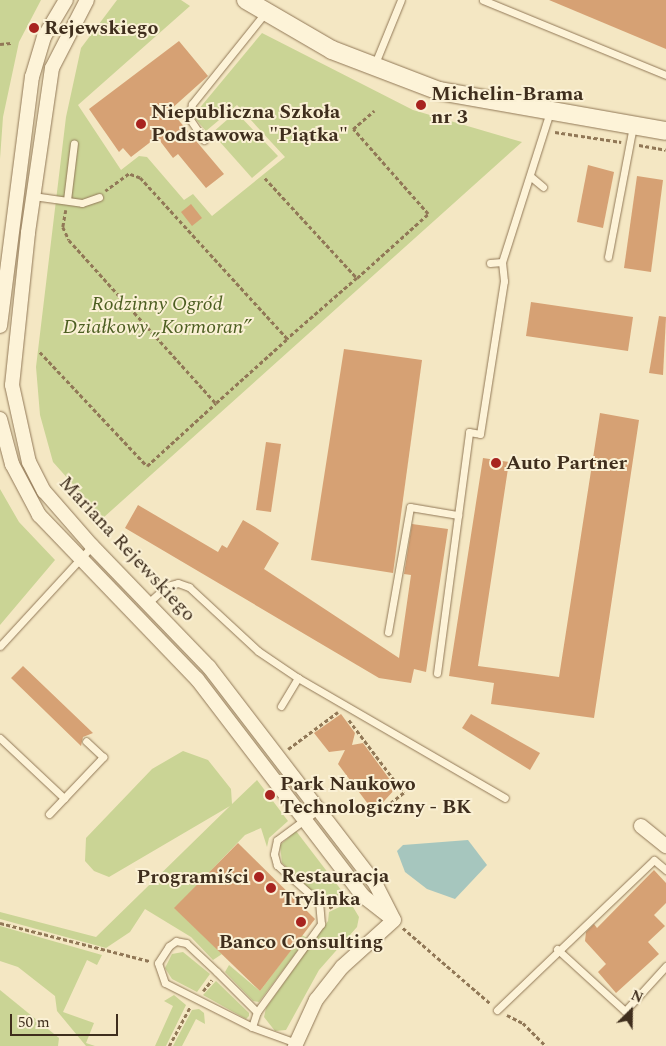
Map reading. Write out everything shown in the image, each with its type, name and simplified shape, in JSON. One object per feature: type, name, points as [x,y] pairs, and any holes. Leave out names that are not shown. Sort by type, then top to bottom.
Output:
[{"type":"street","points":[[0,326],[32,77],[44,37],[66,0]]},
{"type":"street","name":"Mariana Rejewskiego","points":[[87,0],[52,68],[14,342],[12,385],[18,427],[44,491],[92,546],[209,667],[376,884],[394,920]]},
{"type":"street","points":[[246,0],[265,13],[373,69],[439,91],[666,131]]},
{"type":"street","name":"Mariana Rejewskiego","points":[[0,419],[12,464],[26,494],[80,558],[197,679],[363,896],[394,920]]},
{"type":"street","points":[[641,826],[666,846]]},
{"type":"street","points":[[296,1044],[316,1000],[342,966],[394,920]]},
{"type":"lane","points":[[373,69],[401,0]]},
{"type":"lane","points":[[483,0],[666,75]]},
{"type":"lane","points":[[204,140],[188,118],[192,104],[265,13]]},
{"type":"lane","points":[[437,673],[469,432],[480,434],[504,280],[502,262],[550,112]]},
{"type":"lane","points":[[608,257],[633,126]]},
{"type":"lane","points":[[67,200],[74,143]]},
{"type":"lane","points":[[530,176],[543,187]]},
{"type":"lane","points":[[33,196],[82,203],[99,197]]},
{"type":"lane","points":[[490,263],[502,262]]},
{"type":"lane","points":[[388,632],[410,507],[458,515]]},
{"type":"lane","points":[[0,646],[92,546]]},
{"type":"lane","points":[[148,602],[167,586],[178,582],[189,587],[258,651],[298,678],[506,798]]},
{"type":"lane","points":[[281,706],[298,678]]},
{"type":"lane","points":[[0,738],[64,798]]},
{"type":"lane","points":[[48,814],[103,756],[86,741]]},
{"type":"lane","points":[[252,1027],[257,1012],[321,924],[323,912],[277,865],[274,854],[277,840],[319,810]]},
{"type":"lane","points":[[497,1010],[557,949],[654,860],[666,870]]},
{"type":"lane","points":[[257,1012],[186,943],[176,941],[158,963],[165,983],[252,1027],[296,1044]]},
{"type":"lane","points":[[557,949],[624,1011],[666,966]]},
{"type":"path","points":[[0,44],[11,43]]},
{"type":"path","points":[[40,352],[147,466],[428,214],[353,129],[374,111]]},
{"type":"path","points":[[556,132],[625,143]]},
{"type":"path","points":[[635,144],[666,150]]},
{"type":"path","points":[[99,197],[129,174],[140,178],[287,339]]},
{"type":"path","points":[[265,178],[357,278]]},
{"type":"path","points":[[67,200],[63,227],[69,240],[216,403]]},
{"type":"path","points":[[332,696],[404,793],[390,804]]},
{"type":"path","points":[[287,750],[341,710]]},
{"type":"path","points":[[323,912],[350,897]]},
{"type":"path","points":[[394,920],[497,1010],[523,1022],[546,1046]]},
{"type":"path","points":[[0,923],[158,963]]},
{"type":"green space","points":[[0,0],[41,0],[19,42],[3,117],[0,159]]},
{"type":"green space","name":"Rodzinny Ogród Działkowy „Kormoran”","points":[[117,0],[181,0],[190,6],[78,105],[121,170],[139,156],[147,157],[184,200],[193,194],[212,216],[285,157],[237,105],[206,131],[193,116],[262,33],[413,110],[522,142],[103,518],[53,462],[40,415],[36,367],[66,117],[81,48]]},
{"type":"green space","points":[[236,112],[278,156],[252,178],[212,133]]},
{"type":"green space","points":[[0,489],[19,522],[55,560],[0,625]]},
{"type":"green space","points":[[183,751],[208,760],[231,789],[232,804],[257,780],[288,821],[269,838],[267,847],[261,828],[245,835],[175,908],[222,954],[213,960],[191,937],[145,909],[130,932],[106,948],[0,919],[0,912],[96,937],[230,806],[109,877],[94,871],[85,861],[86,838],[152,769]]},
{"type":"green space","points":[[296,831],[345,895],[326,905],[282,863],[280,845]]},
{"type":"green space","points":[[350,902],[359,917],[357,927],[319,970],[286,1030],[275,1031],[264,1017],[266,1008],[328,921],[329,912]]},
{"type":"green space","points":[[0,926],[102,955],[97,965],[87,960],[63,1012],[94,1023],[86,1043],[95,1046],[86,1046],[57,1011],[55,996],[18,967],[0,961]]},
{"type":"green space","points":[[302,935],[307,938],[259,1002],[253,1001],[225,972],[229,965],[260,991]]},
{"type":"green space","points":[[183,952],[210,974],[197,992],[172,979],[165,968],[172,954]]},
{"type":"green space","points":[[216,981],[249,1013],[246,1019],[203,995]]},
{"type":"green space","points":[[0,990],[59,1038],[58,1046],[0,1046]]},
{"type":"green space","points":[[174,995],[186,1005],[166,1046],[155,1046],[173,1006],[164,1001]]},
{"type":"green space","points":[[199,1009],[204,1013],[205,1024],[196,1019],[182,1046],[173,1046],[192,1010]]},
{"type":"water","points":[[468,840],[487,865],[455,899],[427,889],[405,872],[397,851],[403,845]]},
{"type":"building","points":[[549,0],[666,0],[666,49]]},
{"type":"building","name":"Niepubliczna Szkoła Podstawowa \"Piątka\"","points":[[179,41],[208,76],[170,110],[224,174],[206,188],[178,154],[173,158],[157,137],[131,157],[123,148],[119,152],[89,109]]},
{"type":"building","points":[[588,165],[614,172],[603,228],[577,222]]},
{"type":"building","points":[[637,176],[663,180],[651,272],[624,268]]},
{"type":"building","points":[[191,204],[202,218],[192,226],[181,212]]},
{"type":"building","points":[[531,302],[633,317],[628,351],[526,336]]},
{"type":"building","points":[[659,316],[666,317],[663,375],[649,373]]},
{"type":"building","points":[[344,349],[422,360],[393,573],[311,560]]},
{"type":"building","points":[[600,413],[639,420],[594,718],[491,704],[494,683],[449,676],[483,458],[509,462],[478,666],[559,677]]},
{"type":"building","points":[[266,442],[281,444],[271,512],[256,510]]},
{"type":"building","points":[[138,505],[218,552],[222,545],[227,548],[243,520],[255,527],[279,543],[264,569],[399,658],[411,575],[404,574],[412,524],[448,529],[426,672],[414,669],[411,683],[379,678],[125,528]]},
{"type":"building","points":[[23,666],[93,733],[83,737],[81,746],[11,678]]},
{"type":"building","points":[[341,714],[355,733],[352,745],[363,743],[396,788],[374,812],[338,764],[345,750],[329,752],[314,733]]},
{"type":"building","points":[[471,714],[540,753],[530,770],[462,728]]},
{"type":"building","points":[[238,843],[315,919],[260,991],[174,908]]},
{"type":"building","points":[[654,870],[666,883],[666,903],[654,915],[665,926],[648,942],[659,954],[616,993],[598,972],[606,964],[585,941],[586,932],[594,924],[597,928]]},
{"type":"place","name":"Rejewskiego","points":[[34,28]]},
{"type":"place","name":"Michelin-Brama nr 3","points":[[421,105]]},
{"type":"place","name":"Niepubliczna Szkoła Podstawowa \"Piątka\"","points":[[141,124]]},
{"type":"place","name":"Auto Partner","points":[[496,463]]},
{"type":"place","name":"Park Naukowo Technologiczny - BK","points":[[270,795]]},
{"type":"place","name":"Programiści","points":[[259,877]]},
{"type":"place","name":"Restauracja Trylinka","points":[[271,888]]},
{"type":"place","name":"Banco Consulting","points":[[301,922]]}]
